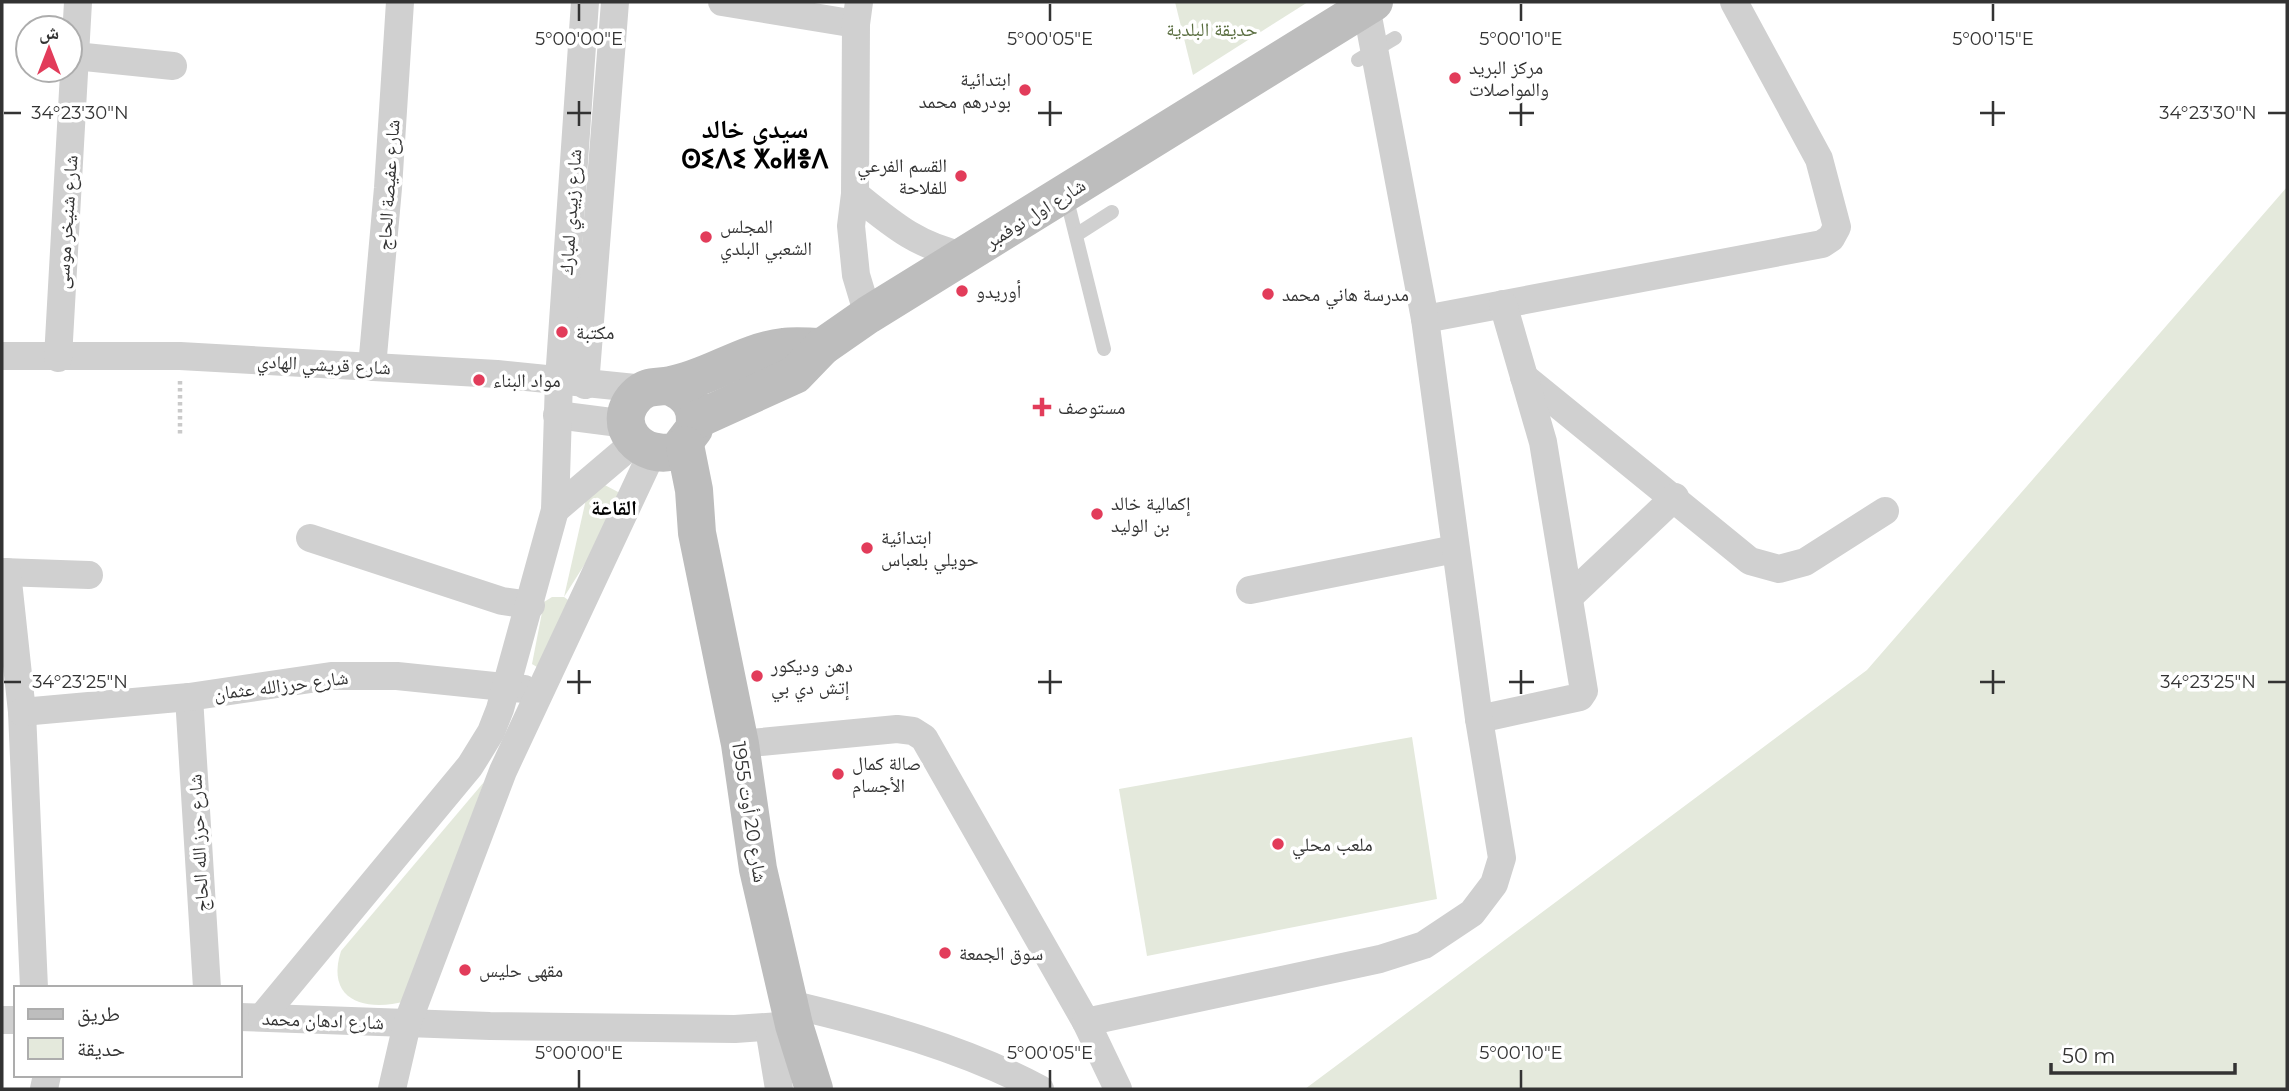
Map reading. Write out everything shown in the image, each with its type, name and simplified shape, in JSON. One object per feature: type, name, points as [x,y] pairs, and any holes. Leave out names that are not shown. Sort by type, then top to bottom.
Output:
[{"type":"main road","name":"شارع اول نوفمبر","points":[[659,439],[795,375],[822,346],[867,315],[1066,195],[1370,4]]},
{"type":"main road","points":[[659,439],[630,403],[657,387],[782,346],[822,346]]},
{"type":"main road","name":"شارع 20 أوت 1955","points":[[657,387],[686,395],[691,402],[659,439],[694,490],[696,533],[740,744],[784,1019],[814,1089]]},
{"type":"street","name":"شارع عفيصة الحاج","points":[[372,367],[387,202],[400,2]]},
{"type":"street","name":"شارع زبيدي لمبارك","points":[[572,382],[585,2]]},
{"type":"street","points":[[251,1017],[470,766],[491,732],[531,605],[555,510],[557,415],[572,382],[615,2]]},
{"type":"street","points":[[722,2],[857,13],[855,194],[851,226],[856,275],[867,315]]},
{"type":"street","points":[[1425,320],[1822,244],[1831,238],[1837,227],[1819,159],[1734,2]]},
{"type":"street","points":[[1086,1022],[1380,959],[1424,944],[1472,913],[1494,884],[1502,858],[1479,719],[1425,320],[1370,4]]},
{"type":"street","points":[[84,57],[173,66]]},
{"type":"street","name":"شارع شنيخر موسى","points":[[58,358],[73,84]]},
{"type":"street","points":[[855,194],[907,236],[935,250],[965,256]]},
{"type":"street","points":[[1479,719],[1584,694],[1544,442],[1503,304]]},
{"type":"street","name":"شارع قريشي الهادي","points":[[2,356],[180,356],[657,387]]},
{"type":"street","points":[[1524,377],[1675,497],[1750,561],[1779,569],[1805,562],[1885,511]]},
{"type":"street","points":[[557,415],[659,439]]},
{"type":"street","points":[[555,510],[659,439]]},
{"type":"street","points":[[392,1089],[407,1024],[503,771],[659,439]]},
{"type":"street","points":[[1569,597],[1675,497]]},
{"type":"street","points":[[310,538],[502,601],[531,605]]},
{"type":"street","points":[[1250,590],[1455,549]]},
{"type":"street","points":[[34,986],[22,712],[5,572],[89,575]]},
{"type":"street","name":"شارع حرزالله عثمان","points":[[22,712],[189,697],[331,676],[397,676],[506,686],[540,692]]},
{"type":"street","name":"شارع حرز الله الحاج","points":[[189,697],[207,986]]},
{"type":"street","points":[[740,744],[897,729],[913,731],[924,738],[1086,1022],[1118,1089]]},
{"type":"street","name":"شارع ادهان محمد","points":[[251,1017],[407,1024],[784,1019],[860,1021],[1006,1073],[1040,1089]]},
{"type":"street","points":[[779,1089],[784,1019]]},
{"type":"lane","points":[[1066,195],[1104,349]]},
{"type":"lane","points":[[1076,235],[1112,212]]},
{"type":"path","points":[[180,356],[180,435]]},
{"type":"green space","name":"حديقة البلدية","points":[[1175,2],[1308,2],[1193,75]]},
{"type":"green space","points":[[2287,187],[2287,1089],[1305,1089],[1867,670]]},
{"type":"green space","points":[[599,482],[620,493],[624,502],[564,597],[589,486]]},
{"type":"green space","points":[[552,597],[564,597],[571,602],[537,667],[532,664],[544,602]]},
{"type":"green space","name":"ملعب محلي","points":[[1412,737],[1437,899],[1147,956],[1119,789]]},
{"type":"green space","points":[[484,782],[406,1001],[377,1005],[352,999],[344,992],[339,981],[341,951]]},
{"type":"place","name":"مركز البريد والمواصلات","points":[[1455,78]]},
{"type":"place","name":"ابتدائية بودرهم محمد","points":[[1025,90]]},
{"type":"place","name":"القسم الفرعي للفلاحة","points":[[961,176]]},
{"type":"place","name":"المجلس الشعبي البلدي","points":[[706,237]]},
{"type":"place","name":"أوريدو","points":[[962,291]]},
{"type":"place","name":"مدرسة هاني محمد","points":[[1268,294]]},
{"type":"place","name":"مكتبة","points":[[562,332]]},
{"type":"place","name":"مواد البناء","points":[[479,380]]},
{"type":"place","name":"مستوصف","points":[[1042,407]]},
{"type":"place","name":"إكمالية خالد بن الوليد","points":[[1097,514]]},
{"type":"place","name":"ابتدائية حويلي بلعباس","points":[[867,548]]},
{"type":"place","name":"دهن وديكور إتش دي بي","points":[[757,676]]},
{"type":"place","name":"صالة كمال الأجسام","points":[[838,774]]},
{"type":"place","name":"ملعب محلي","points":[[1278,844]]},
{"type":"place","name":"سوق الجمعة","points":[[945,953]]},
{"type":"place","name":"مقهى حليس","points":[[465,970]]},
{"type":"district","name":"سيدي خالد ⵙⵉⴷⵉ ⵅⴰⵍⴻⴷ","points":[[755,144]]},
{"type":"district","name":"القاعة","points":[[614,508]]}]
